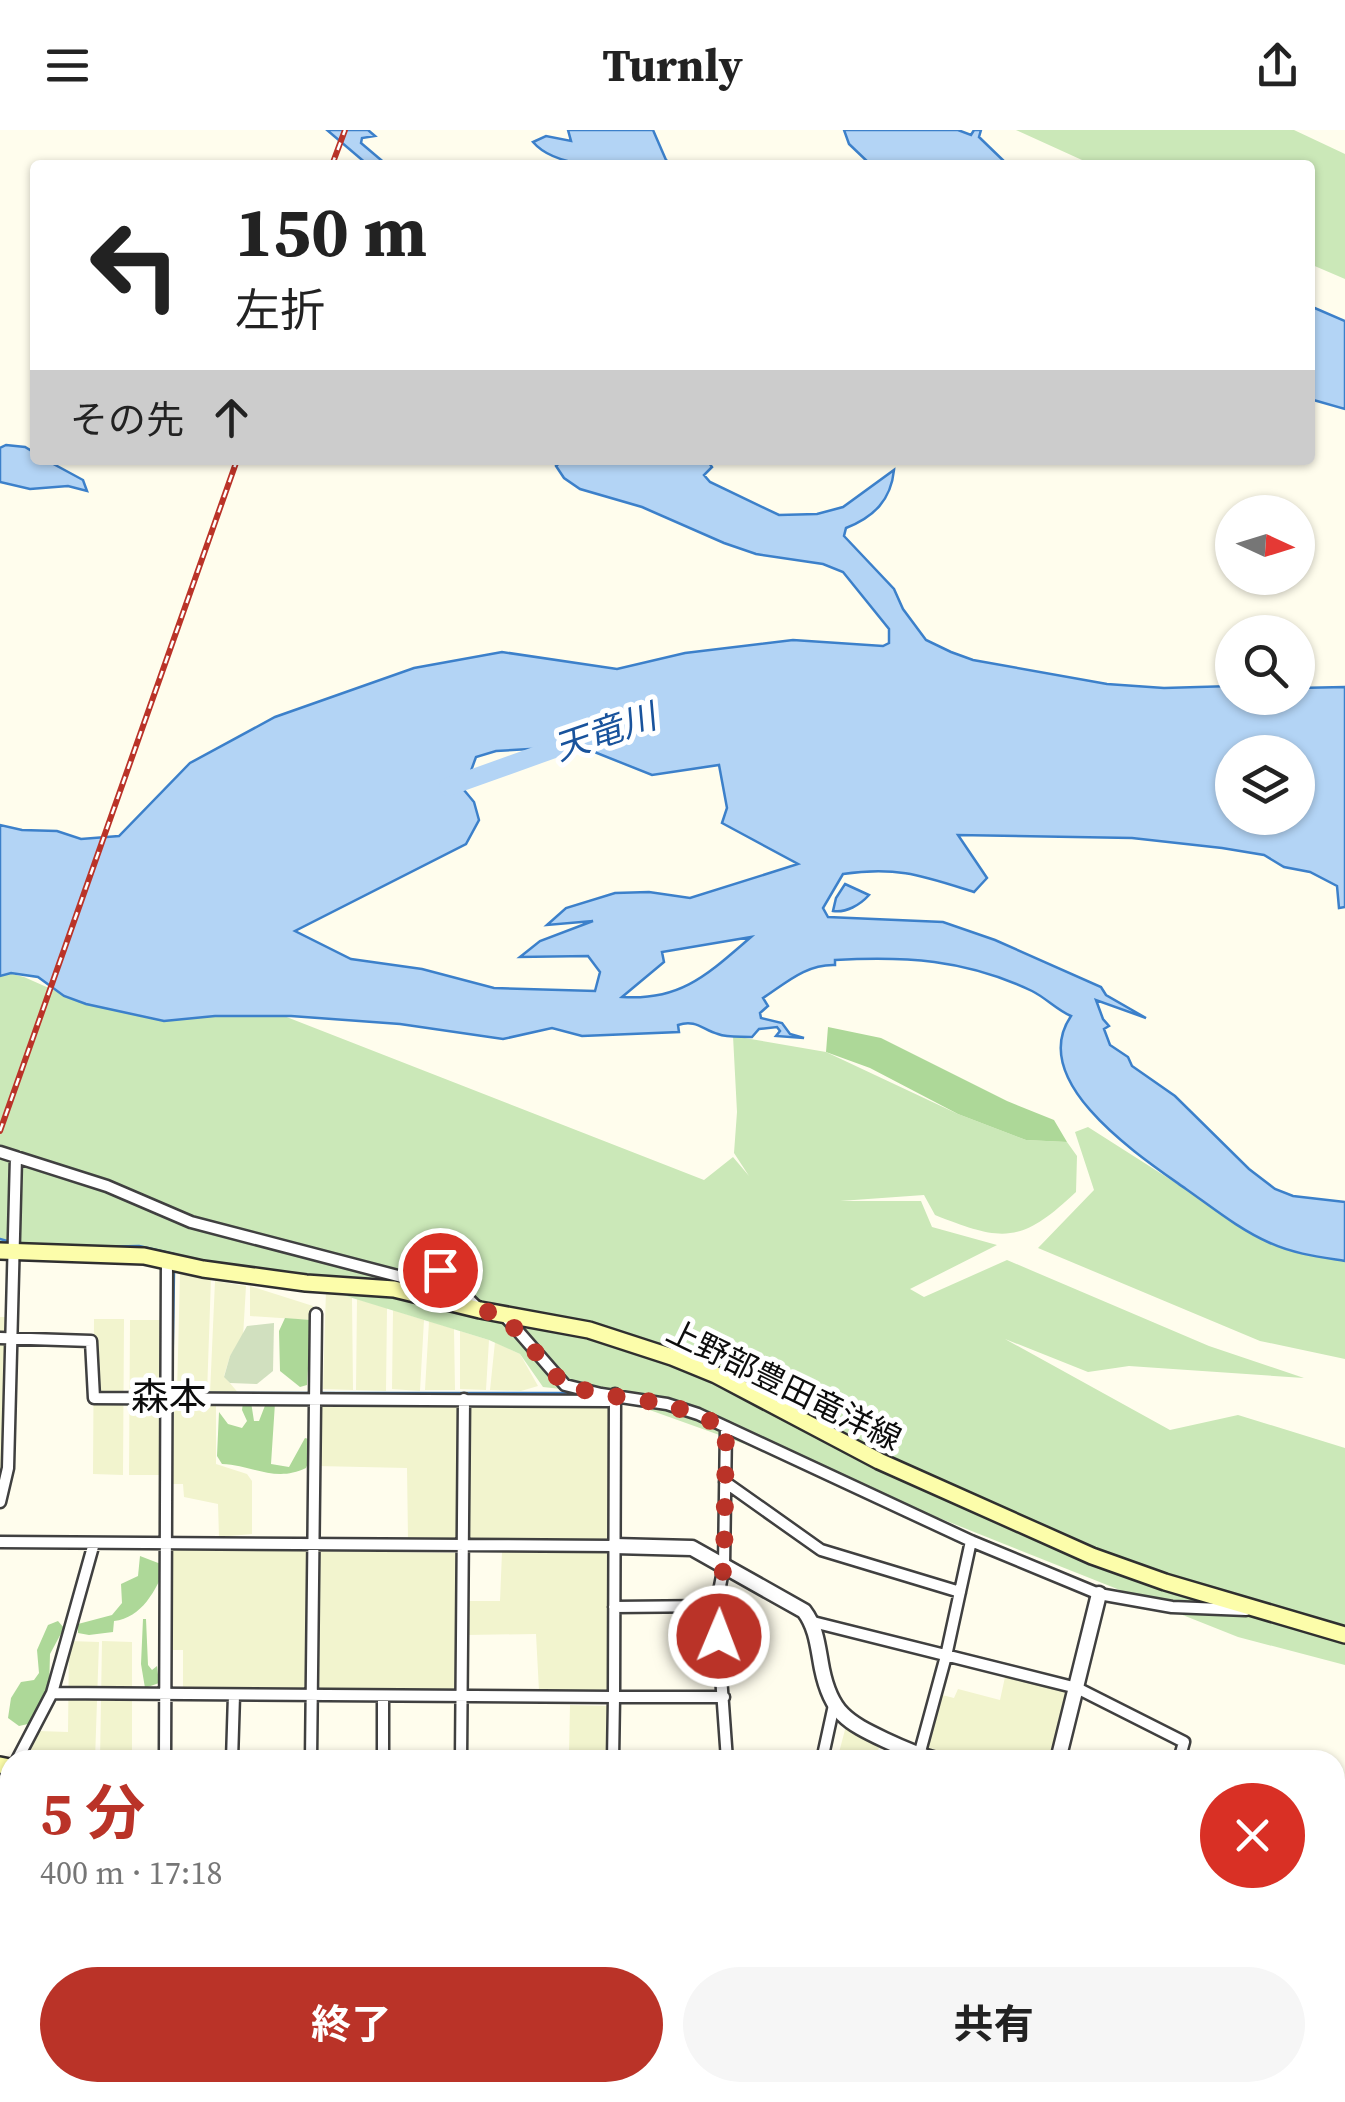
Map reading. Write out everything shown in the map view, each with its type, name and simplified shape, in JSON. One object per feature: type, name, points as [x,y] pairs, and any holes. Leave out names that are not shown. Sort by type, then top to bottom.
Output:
[{"type":"main road","name":"上野部豊田竜洋線","points":[[6,1252],[144,1256],[306,1283],[394,1289],[503,1315],[589,1330],[672,1356],[716,1375],[879,1461],[1092,1556],[1254,1610],[1345,1635]]},
{"type":"street","points":[[0,1152],[107,1186],[190,1222],[417,1281],[436,1288],[453,1302]]},
{"type":"street","points":[[0,1502],[8,1468],[6,1252],[16,1157]]},
{"type":"street","points":[[424,1256],[480,1310]]},
{"type":"street","points":[[165,1750],[167,1261]]},
{"type":"street","points":[[311,1750],[316,1314]]},
{"type":"street","points":[[503,1315],[564,1385],[615,1398]]},
{"type":"street","points":[[5,1338],[90,1341],[94,1398],[615,1398],[667,1404],[726,1427],[971,1542],[1099,1594],[1207,1610],[1254,1610]]},
{"type":"street","points":[[613,1750],[615,1398]]},
{"type":"street","points":[[461,1750],[464,1399]]},
{"type":"street","points":[[726,1427],[724,1566],[716,1606],[727,1750]]},
{"type":"street","points":[[726,1482],[821,1550],[960,1592]]},
{"type":"street","points":[[0,1542],[692,1548],[804,1611],[813,1622],[826,1690],[834,1705],[854,1726],[902,1750]]},
{"type":"street","points":[[920,1750],[971,1542]]},
{"type":"street","points":[[22,1750],[52,1693],[94,1543]]},
{"type":"street","points":[[1061,1750],[1099,1594]]},
{"type":"street","points":[[614,1606],[716,1606]]},
{"type":"street","points":[[813,1622],[1077,1688],[1184,1742],[1182,1750]]},
{"type":"street","points":[[52,1693],[724,1697]]},
{"type":"street","points":[[232,1750],[234,1695]]},
{"type":"street","points":[[382,1750],[383,1696]]},
{"type":"street","points":[[824,1750],[834,1705]]},
{"type":"green space","points":[[1016,130],[1294,130],[1345,154],[1345,279],[1315,266],[1315,160],[1082,160]]},
{"type":"green space","points":[[0,971],[76,1000],[284,1016],[704,1180],[733,1157],[749,1176],[734,1153],[737,1112],[733,1036],[826,1052],[958,1114],[1026,1140],[1067,1142],[1077,1156],[1076,1192],[1040,1221],[1010,1233],[978,1230],[935,1215],[924,1195],[840,1201],[921,1201],[932,1227],[997,1245],[910,1289],[924,1297],[1007,1260],[1209,1346],[1304,1378],[1129,1366],[1088,1372],[1005,1339],[1170,1430],[1238,1415],[1345,1448],[1345,1665],[1238,1637],[831,1475],[605,1394],[543,1387],[520,1354],[489,1340],[297,1281],[135,1256],[0,1249]]},
{"type":"green space","points":[[828,1027],[881,1038],[1054,1120],[1067,1142],[1026,1140],[958,1114],[870,1068],[826,1052]]},
{"type":"green space","points":[[1088,1127],[1273,1245],[1345,1261],[1345,1359],[1260,1341],[1038,1248],[1094,1190],[1075,1132]]},
{"type":"green space","points":[[180,1274],[211,1278],[207,1394],[177,1393]]},
{"type":"green space","points":[[215,1281],[246,1286],[243,1337],[230,1356],[224,1376],[240,1395],[210,1394]]},
{"type":"green space","points":[[250,1286],[313,1306],[311,1320],[250,1316]]},
{"type":"green space","points":[[326,1290],[352,1298],[353,1390],[323,1389]]},
{"type":"green space","points":[[357,1299],[387,1308],[386,1391],[356,1390]]},
{"type":"green space","points":[[393,1310],[424,1320],[420,1391],[392,1389]]},
{"type":"green space","points":[[0,1317],[13,1317],[7,1472],[0,1472]]},
{"type":"green space","points":[[285,1318],[311,1320],[307,1385],[300,1387],[280,1371],[279,1331]]},
{"type":"green space","points":[[94,1319],[124,1319],[123,1475],[93,1474]]},
{"type":"green space","points":[[130,1320],[160,1320],[159,1475],[129,1475]]},
{"type":"green space","points":[[429,1321],[454,1329],[455,1390],[425,1390]]},
{"type":"green space","points":[[274,1323],[273,1371],[257,1384],[230,1383],[224,1377],[230,1356],[247,1326]]},
{"type":"green space","points":[[460,1331],[489,1340],[486,1390],[460,1389]]},
{"type":"green space","points":[[495,1342],[520,1354],[538,1386],[521,1391],[490,1390]]},
{"type":"green space","points":[[174,1402],[216,1402],[216,1464],[247,1474],[252,1481],[252,1534],[219,1537],[218,1504],[184,1497],[183,1484],[173,1484]]},
{"type":"green space","points":[[243,1402],[251,1402],[254,1421],[259,1421],[266,1403],[275,1403],[271,1464],[289,1467],[305,1438],[309,1439],[310,1458],[306,1468],[274,1474],[222,1464],[217,1456],[219,1412],[228,1424],[242,1428],[247,1421]]},
{"type":"green space","points":[[318,1404],[461,1407],[459,1538],[408,1539],[407,1468],[317,1466]]},
{"type":"green space","points":[[611,1405],[608,1540],[468,1539],[469,1406]]},
{"type":"green space","points":[[172,1549],[307,1551],[306,1691],[183,1689],[183,1650],[172,1650]]},
{"type":"green space","points":[[318,1551],[459,1553],[459,1694],[317,1691]]},
{"type":"green space","points":[[502,1552],[609,1553],[609,1693],[539,1691],[536,1634],[466,1635],[466,1601],[500,1601]]},
{"type":"green space","points":[[140,1556],[166,1566],[147,1601],[133,1615],[114,1621],[113,1632],[78,1633],[78,1624],[112,1615],[122,1603],[121,1584],[138,1576]]},
{"type":"green space","points":[[143,1619],[148,1665],[152,1670],[157,1666],[159,1683],[145,1688],[141,1664]]},
{"type":"green space","points":[[58,1621],[64,1628],[50,1654],[49,1690],[37,1722],[19,1726],[8,1718],[11,1698],[21,1682],[34,1680],[39,1673],[37,1650],[48,1625]]},
{"type":"green space","points":[[69,1641],[99,1642],[95,1750],[30,1750],[38,1731],[68,1732]]},
{"type":"green space","points":[[102,1641],[132,1642],[132,1750],[100,1750]]},
{"type":"green space","points":[[1005,1677],[1069,1693],[1054,1750],[927,1750],[942,1695],[954,1698],[958,1689],[1000,1700]]},
{"type":"green space","points":[[570,1705],[609,1706],[609,1750],[569,1750]]},
{"type":"green space","points":[[846,1726],[880,1744],[878,1750],[840,1750]]},
{"type":"water","points":[[327,130],[368,130],[375,136],[362,138],[361,143],[381,160],[362,160]]},
{"type":"water","points":[[568,130],[653,130],[666,160],[566,160],[533,142],[546,136],[571,141]]},
{"type":"water","points":[[844,130],[958,130],[971,135],[974,130],[981,130],[979,137],[1003,160],[866,160],[849,144]]},
{"type":"water","points":[[1315,308],[1345,321],[1345,409],[1315,400]]},
{"type":"water","points":[[25,447],[30,450],[30,465],[55,465],[83,480],[87,491],[68,486],[30,489],[0,482],[0,448]]},
{"type":"water","points":[[711,465],[704,475],[710,482],[779,515],[817,514],[843,507],[894,470],[885,499],[865,519],[846,528],[844,536],[894,589],[903,609],[926,640],[973,660],[1107,684],[1215,686],[1215,715],[1315,715],[1315,688],[1345,687],[1345,907],[1339,908],[1337,886],[1310,872],[1284,867],[1264,855],[1132,838],[958,835],[987,878],[974,892],[910,874],[843,874],[823,908],[828,917],[943,922],[995,940],[1101,987],[1106,995],[1146,1018],[1096,1000],[1109,1026],[1104,1029],[1110,1045],[1128,1057],[1132,1066],[1175,1096],[1249,1169],[1275,1189],[1293,1196],[1345,1202],[1345,1261],[1279,1247],[1259,1238],[1143,1158],[1095,1115],[1076,1091],[1064,1066],[1061,1041],[1071,1016],[1032,991],[958,966],[861,959],[835,960],[835,965],[806,971],[763,998],[768,1006],[760,1013],[761,1018],[782,1023],[790,1034],[804,1038],[776,1036],[780,1031],[777,1027],[759,1029],[752,1037],[726,1036],[690,1023],[678,1025],[679,1032],[582,1036],[552,1028],[503,1039],[400,1024],[291,1016],[164,1021],[86,1004],[64,996],[38,977],[11,973],[0,976],[0,825],[57,831],[81,839],[119,836],[190,763],[275,717],[414,668],[502,652],[617,669],[685,653],[793,640],[883,646],[889,643],[889,629],[843,572],[823,564],[756,554],[642,507],[580,489],[564,478],[556,466]],"holes":[[[530,749],[592,751],[652,775],[719,765],[727,808],[722,823],[798,864],[690,898],[649,892],[615,893],[566,908],[547,925],[593,921],[540,941],[520,957],[588,956],[600,972],[595,991],[494,988],[422,969],[351,959],[295,931],[466,844],[479,820],[474,802],[464,790],[476,757],[496,751]],[[751,937],[707,973],[661,995],[622,997],[664,962],[662,952]]]},
{"type":"water","points":[[845,884],[869,895],[852,908],[833,911],[836,898]]},
{"type":"waterway","name":"天竜川","points":[[448,787],[574,742]]},
{"type":"waterway","points":[[0,1239],[11,1242]]},
{"type":"waterway","points":[[93,1247],[139,1246],[174,1254]]},
{"type":"waterway","points":[[172,1394],[174,1272]]},
{"type":"waterway","points":[[174,1393],[311,1393]]},
{"type":"waterway","points":[[319,1393],[572,1393]]},
{"type":"waterway","points":[[171,1504],[172,1402]]},
{"type":"railway","points":[[334,160],[345,130]]},
{"type":"railway","points":[[0,1131],[235,465]]},
{"type":"district","name":"森本","points":[[169,1397]]},
{"type":"route","points":[[440,1270],[480,1310],[503,1315],[564,1385],[667,1404],[726,1427],[724,1566],[716,1606],[719,1636]]}]
